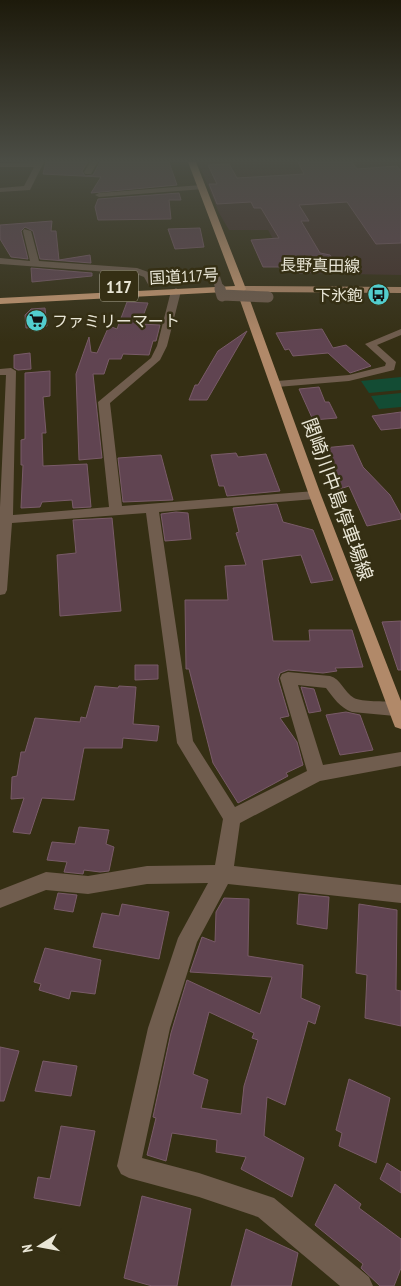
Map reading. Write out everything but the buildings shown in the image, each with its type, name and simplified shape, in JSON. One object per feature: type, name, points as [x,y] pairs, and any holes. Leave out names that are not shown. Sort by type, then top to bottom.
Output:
[{"type":"highway","name":"国道117号","points":[[215,222],[240,285]]},
{"type":"highway","name":"国道117号","points":[[0,292],[152,284],[240,285]]},
{"type":"highway","name":"国道117号","points":[[0,301],[176,291],[240,285]]},
{"type":"main road","name":"長野真田線","points":[[240,285],[352,280],[401,282]]},
{"type":"main road","name":"長野真田線","points":[[240,285],[401,290]]},
{"type":"main road","name":"関崎川中島停車場線","points":[[240,285],[315,494],[398,716]]},
{"type":"street","points":[[27,231],[35,264]]},
{"type":"street","points":[[0,261],[137,271],[148,275],[152,284]]},
{"type":"street","points":[[214,272],[222,295],[268,297]]},
{"type":"street","points":[[116,512],[104,402],[155,360],[162,346],[176,291]]},
{"type":"street","points":[[277,384],[349,378],[390,368],[391,362],[370,344],[401,332]]},
{"type":"street","points":[[0,372],[11,372],[0,590]]},
{"type":"street","points":[[3,519],[116,512],[315,494]]},
{"type":"street","points":[[152,508],[185,743],[232,818],[224,874],[188,938],[159,1028],[129,1166],[199,1185],[265,1207],[360,1286]]},
{"type":"street","points":[[317,774],[288,678],[330,682],[341,696],[352,705],[398,716]]},
{"type":"street","points":[[232,818],[317,774],[401,759]]},
{"type":"street","points":[[0,899],[46,881],[88,885],[147,875],[224,874],[401,894]]},
{"type":"shaded area","points":[[224,222],[401,222],[401,275],[292,273],[268,230],[229,230]]},
{"type":"green space","points":[[401,377],[401,390],[369,393],[361,381]]},
{"type":"green space","points":[[401,393],[401,407],[379,409],[371,396]]},
{"type":"place","name":"下氷鉋","points":[[379,295]]},
{"type":"place","name":"ファミリーマート","points":[[36,321]]}]
